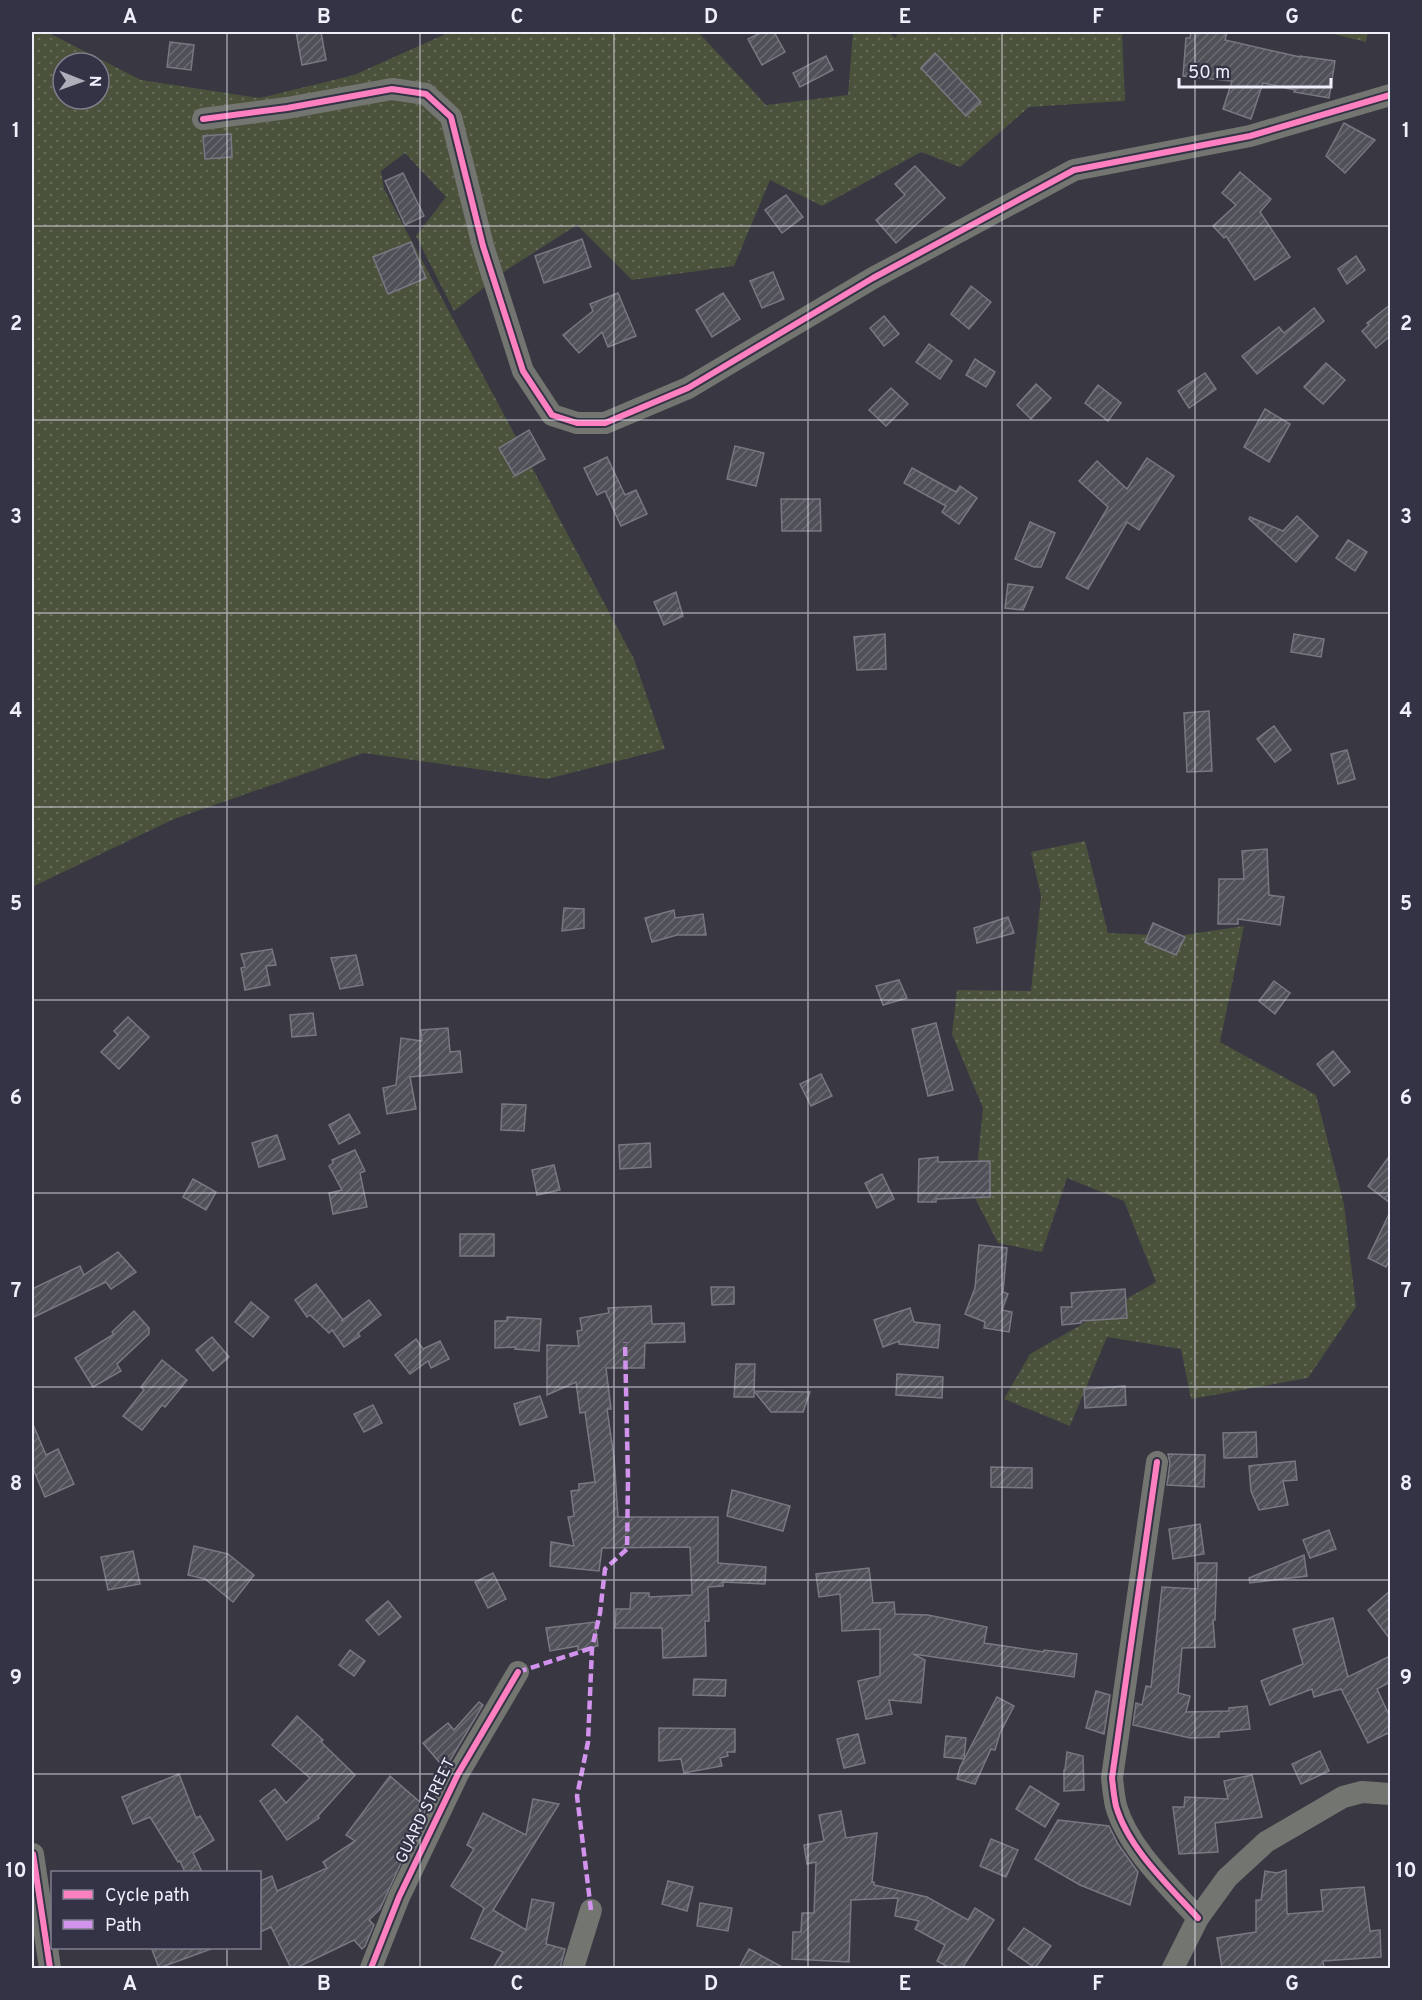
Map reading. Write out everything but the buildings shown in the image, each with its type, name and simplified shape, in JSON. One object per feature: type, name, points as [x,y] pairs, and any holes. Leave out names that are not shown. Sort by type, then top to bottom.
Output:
[{"type":"street","points":[[203,119],[287,108],[392,88],[426,94],[451,117],[483,246],[524,371],[552,415],[577,423],[605,423],[688,388],[873,278],[1074,170],[1250,136],[1390,95]]},
{"type":"street","points":[[1157,1462],[1112,1778],[1116,1806],[1127,1831],[1151,1866],[1198,1918]]},
{"type":"street","name":"GUARD STREET","points":[[371,1968],[399,1898],[458,1774],[519,1672]]},
{"type":"street","points":[[1173,1968],[1198,1918],[1227,1878],[1266,1842],[1343,1797],[1362,1792],[1390,1794]]},
{"type":"street","points":[[33,1854],[50,1968]]},
{"type":"street","points":[[573,1968],[591,1911]]},
{"type":"green space","points":[[32,32],[47,32],[84,51],[51,51],[51,111],[111,111],[111,65],[141,80],[260,98],[354,75],[450,32],[698,32],[766,105],[848,95],[853,32],[889,32],[895,38],[899,32],[1122,32],[1125,101],[1029,107],[960,167],[921,152],[822,206],[770,180],[734,266],[632,280],[577,225],[508,269],[454,311],[416,236],[446,197],[405,153],[381,171],[384,189],[634,659],[665,749],[547,779],[364,753],[174,819],[32,887]]},
{"type":"green space","points":[[1325,32],[1368,32],[1366,42]]},
{"type":"green space","points":[[1085,841],[1108,933],[1177,936],[1244,926],[1220,1042],[1316,1095],[1344,1204],[1356,1307],[1308,1378],[1191,1399],[1181,1349],[1107,1337],[1070,1426],[1004,1399],[1030,1354],[1156,1282],[1124,1201],[1067,1178],[1042,1252],[998,1243],[974,1196],[983,1108],[952,1034],[957,990],[1031,991],[1041,896],[1031,852]]},
{"type":"marked path","points":[[591,1910],[577,1796],[588,1742],[592,1648],[600,1613],[605,1569],[627,1549],[625,1342]]},
{"type":"marked path","points":[[518,1672],[592,1648]]},
{"type":"cycle path","points":[[203,119],[287,108],[392,89],[426,94],[451,117],[483,246],[523,371],[552,415],[577,423],[605,423],[688,388],[873,278],[1074,170],[1250,136],[1390,95]]},
{"type":"cycle path","points":[[1157,1462],[1112,1778],[1116,1806],[1130,1837],[1162,1880],[1198,1918]]},
{"type":"cycle path","points":[[371,1968],[399,1897],[458,1774],[518,1672]]},
{"type":"cycle path","points":[[33,1854],[50,1968]]}]
